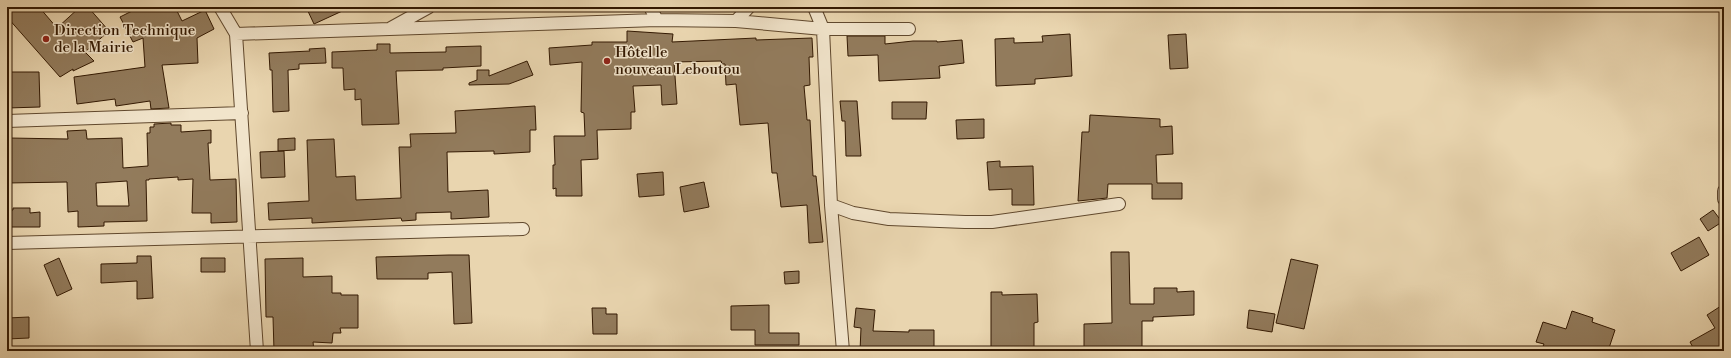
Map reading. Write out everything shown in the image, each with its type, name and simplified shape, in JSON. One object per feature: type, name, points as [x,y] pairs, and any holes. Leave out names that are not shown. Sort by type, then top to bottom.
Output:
[{"type":"street","points":[[220,7],[236,34],[257,351]]},
{"type":"street","points":[[390,29],[428,7]]},
{"type":"street","points":[[650,7],[657,20]]},
{"type":"street","points":[[736,21],[749,7]]},
{"type":"street","points":[[814,7],[823,29],[831,205],[843,351]]},
{"type":"street","points":[[236,34],[657,20],[736,21],[823,29],[909,29]]},
{"type":"street","points":[[7,121],[242,113]]},
{"type":"street","points":[[1724,191],[1724,199]]},
{"type":"street","points":[[831,205],[852,213],[889,220],[992,222],[1119,204]]},
{"type":"street","points":[[7,243],[523,229]]},
{"type":"building","name":"Direction Technique de la Mairie","points":[[7,7],[39,7],[57,28],[80,7],[88,7],[109,31],[85,52],[94,61],[73,71],[73,69],[60,77],[7,17]]},
{"type":"building","points":[[140,7],[175,7],[182,21],[205,10],[214,29],[197,38],[198,63],[162,65],[169,108],[151,109],[150,101],[116,106],[115,99],[77,104],[74,77],[145,67],[143,38],[133,42],[120,17]]},
{"type":"building","points":[[306,7],[351,7],[314,24]]},
{"type":"building","points":[[627,31],[673,34],[672,42],[756,38],[756,40],[812,38],[813,57],[809,57],[810,85],[804,86],[807,120],[810,120],[813,176],[816,176],[823,242],[809,243],[807,205],[781,207],[777,173],[772,173],[768,123],[740,125],[736,84],[726,85],[725,64],[722,64],[721,61],[674,62],[677,104],[662,105],[661,85],[633,86],[635,112],[631,112],[631,129],[597,130],[598,159],[581,160],[582,196],[556,196],[556,188],[553,189],[553,165],[555,165],[554,136],[585,136],[584,113],[581,112],[582,62],[550,65],[549,48],[592,45],[592,42],[627,42]]},
{"type":"building","points":[[1070,34],[1072,76],[1035,79],[1035,84],[996,86],[995,39],[1014,38],[1014,43],[1043,42],[1042,36]]},
{"type":"building","points":[[1186,34],[1188,68],[1170,69],[1168,35]]},
{"type":"building","points":[[847,36],[885,36],[885,44],[913,41],[937,42],[962,40],[964,63],[939,66],[940,78],[879,81],[878,55],[848,56]]},
{"type":"building","points":[[377,44],[390,44],[390,53],[446,52],[446,47],[481,46],[481,66],[443,68],[443,70],[396,71],[399,124],[362,125],[361,99],[355,100],[355,89],[344,90],[343,68],[332,68],[332,52],[377,50]]},
{"type":"building","points":[[325,48],[326,63],[299,64],[299,69],[288,70],[289,111],[273,112],[272,70],[270,70],[269,53],[310,51],[309,49]]},
{"type":"building","points":[[527,61],[533,75],[509,84],[469,85],[469,83],[477,80],[477,70],[489,70],[489,76]]},
{"type":"building","points":[[7,72],[39,72],[40,107],[7,108]]},
{"type":"building","points":[[840,101],[857,101],[861,156],[846,156],[845,121],[842,121]]},
{"type":"building","points":[[892,102],[927,102],[926,119],[892,119]]},
{"type":"building","points":[[535,106],[536,130],[530,130],[530,152],[494,154],[494,151],[447,152],[448,192],[488,190],[489,217],[451,219],[451,212],[416,213],[416,220],[402,221],[401,218],[312,223],[312,218],[269,220],[268,203],[309,201],[307,140],[334,139],[336,177],[355,176],[356,200],[401,198],[399,147],[411,147],[410,134],[456,133],[455,111]]},
{"type":"building","points":[[1090,115],[1160,119],[1160,127],[1172,126],[1173,154],[1156,155],[1157,183],[1182,183],[1182,199],[1152,199],[1152,184],[1108,184],[1107,198],[1078,201],[1082,132],[1089,132]]},
{"type":"building","points":[[984,119],[984,138],[957,139],[956,120]]},
{"type":"building","points":[[171,123],[171,125],[181,125],[181,132],[211,130],[211,143],[208,143],[210,180],[236,179],[237,222],[211,223],[211,213],[192,213],[193,179],[178,180],[178,177],[146,180],[147,221],[104,222],[104,226],[78,227],[78,211],[68,212],[67,182],[7,183],[7,144],[9,144],[9,138],[68,139],[67,131],[86,130],[87,139],[122,138],[123,168],[148,166],[147,133],[150,133],[150,127],[154,127],[154,124]],"holes":[[[127,181],[129,206],[97,206],[96,183]]]},
{"type":"building","points":[[295,138],[295,150],[278,151],[278,139]]},
{"type":"building","points":[[284,151],[285,177],[261,178],[260,152]]},
{"type":"building","points":[[1000,161],[1000,167],[1033,166],[1034,205],[1012,205],[1012,189],[989,190],[987,162]]},
{"type":"building","points":[[663,172],[664,195],[639,197],[637,174]]},
{"type":"building","points":[[704,182],[709,207],[684,212],[680,187]]},
{"type":"building","points":[[13,208],[30,208],[30,213],[40,212],[40,227],[7,227],[7,210],[13,210]]},
{"type":"building","points":[[1713,210],[1722,222],[1708,231],[1700,219]]},
{"type":"building","points":[[1699,237],[1709,255],[1681,271],[1671,253]]},
{"type":"building","points":[[1111,252],[1129,252],[1130,304],[1154,304],[1154,288],[1177,288],[1177,292],[1194,291],[1194,315],[1153,317],[1153,321],[1142,321],[1142,351],[1084,351],[1084,324],[1112,323]]},
{"type":"building","points":[[469,255],[472,323],[454,324],[452,272],[428,273],[428,279],[377,279],[376,257]]},
{"type":"building","points":[[137,256],[151,256],[153,298],[137,299],[137,281],[101,283],[101,264],[137,263]]},
{"type":"building","points":[[59,258],[72,289],[57,296],[44,265]]},
{"type":"building","points":[[201,258],[225,258],[225,272],[201,272]]},
{"type":"building","points":[[303,258],[303,277],[332,276],[332,293],[341,293],[341,295],[358,295],[358,328],[340,328],[341,333],[333,333],[332,343],[313,342],[314,351],[274,351],[273,317],[266,317],[265,259]]},
{"type":"building","points":[[1291,259],[1318,265],[1304,329],[1276,323]]},
{"type":"building","points":[[799,271],[799,283],[785,284],[784,272]]},
{"type":"building","points":[[991,292],[1002,292],[1002,295],[1037,294],[1038,322],[1034,323],[1034,351],[991,351]]},
{"type":"building","points":[[1724,304],[1724,351],[1695,351],[1690,342],[1715,328],[1707,315]]},
{"type":"building","points":[[769,305],[769,333],[799,333],[799,345],[755,345],[755,330],[731,330],[731,306]]},
{"type":"building","points":[[592,308],[606,308],[606,314],[617,314],[617,334],[593,334]]},
{"type":"building","points":[[856,308],[875,310],[873,331],[909,332],[909,330],[934,330],[934,351],[860,351],[861,328],[854,327]]},
{"type":"building","points":[[1249,310],[1275,314],[1272,332],[1247,328]]},
{"type":"building","points":[[1572,311],[1593,318],[1592,322],[1615,330],[1608,351],[1541,351],[1544,344],[1536,342],[1543,322],[1566,329]]},
{"type":"building","points":[[29,317],[29,338],[7,339],[7,318]]},
{"type":"place","name":"Direction Technique de la Mairie","points":[[46,39]]},
{"type":"place","name":"Hôtel le nouveau Leboutou","points":[[607,61]]}]
